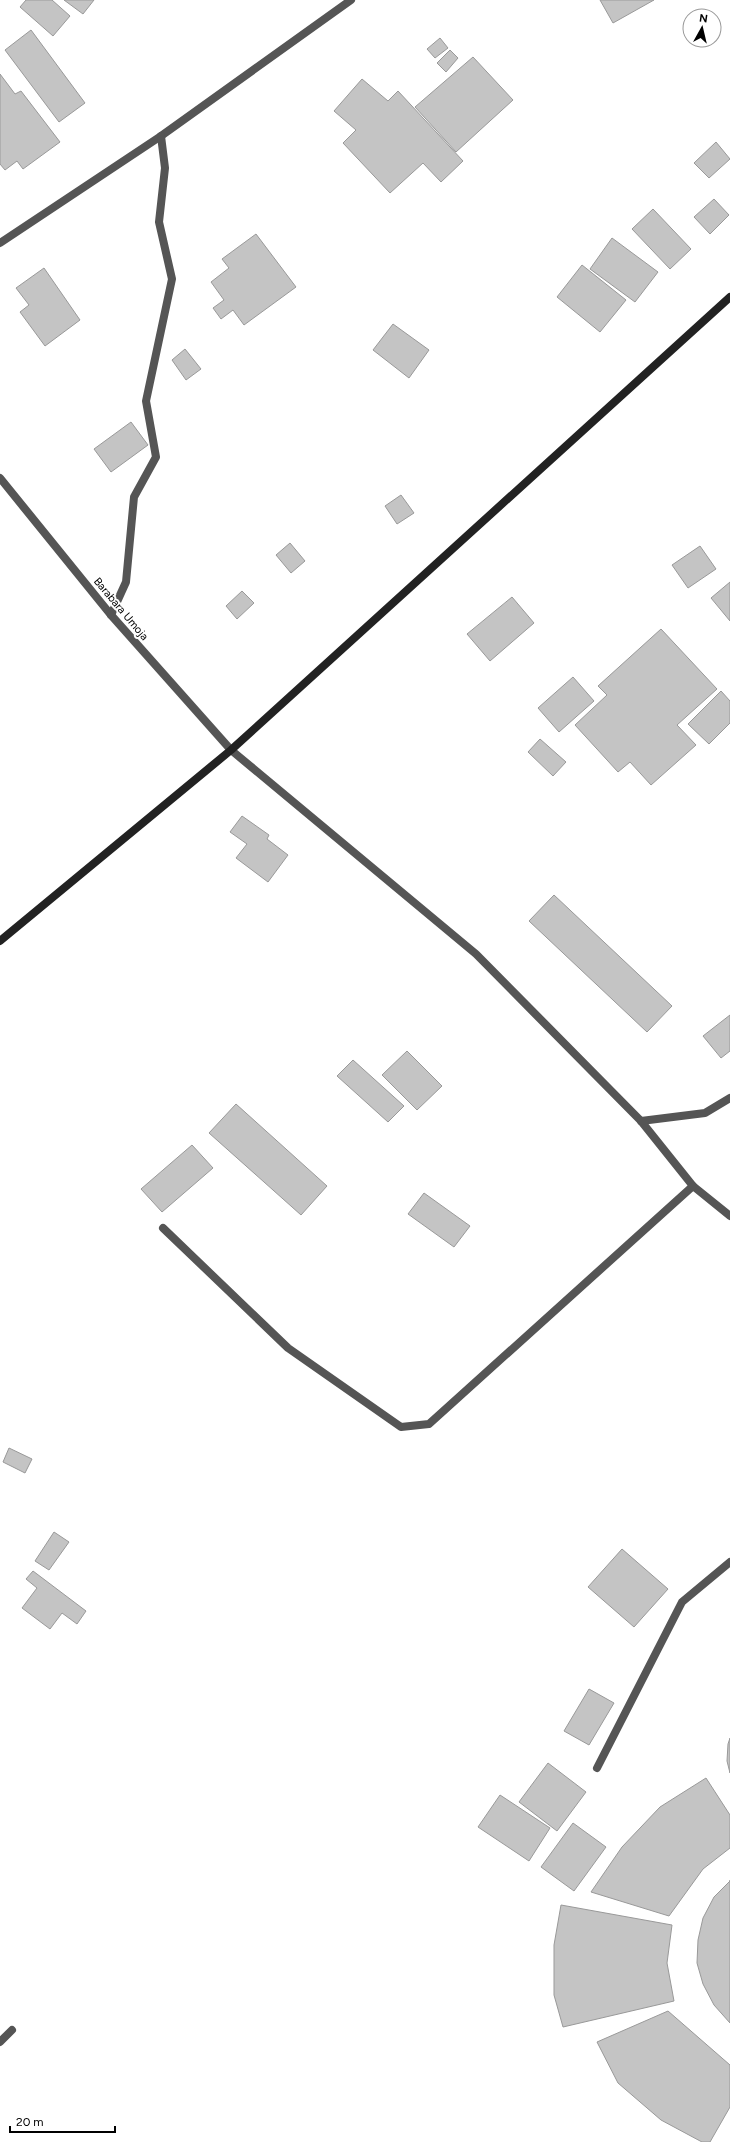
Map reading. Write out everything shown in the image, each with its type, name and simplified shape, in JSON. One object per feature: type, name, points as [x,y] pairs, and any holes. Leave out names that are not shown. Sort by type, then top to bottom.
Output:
[{"type":"street","points":[[0,243],[161,136],[351,0]]},
{"type":"street","points":[[111,615],[126,582],[134,497],[156,458],[146,401],[172,279],[159,222],[165,168],[161,136]]},
{"type":"street","points":[[0,941],[231,750],[730,297]]},
{"type":"street","name":"Barabara Umoja","points":[[0,478],[111,615],[231,750],[476,954],[641,1121],[693,1186],[730,1216]]},
{"type":"street","points":[[641,1121],[705,1113],[730,1098]]},
{"type":"street","points":[[163,1228],[288,1348],[401,1427],[429,1424],[693,1186]]},
{"type":"street","points":[[597,1768],[682,1602],[730,1562]]},
{"type":"street","points":[[0,2042],[12,2030]]},
{"type":"building","points":[[26,0],[52,0],[70,16],[53,36],[20,7]]},
{"type":"building","points":[[64,0],[94,0],[83,14]]},
{"type":"building","points":[[600,0],[654,0],[613,23]]},
{"type":"building","points":[[31,30],[85,103],[59,122],[5,50]]},
{"type":"building","points":[[440,38],[448,48],[435,58],[427,49]]},
{"type":"building","points":[[450,50],[458,58],[446,72],[437,63]]},
{"type":"building","points":[[473,57],[513,100],[456,152],[415,107]]},
{"type":"building","points":[[0,74],[15,94],[21,91],[60,142],[23,169],[17,161],[5,170],[0,164]]},
{"type":"building","points":[[362,79],[388,101],[398,91],[463,161],[441,182],[423,163],[390,193],[343,143],[356,130],[334,111]]},
{"type":"building","points":[[716,142],[730,159],[709,178],[694,163]]},
{"type":"building","points":[[714,199],[729,215],[710,234],[694,217]]},
{"type":"building","points":[[653,209],[691,249],[670,269],[632,229]]},
{"type":"building","points":[[256,234],[296,287],[244,325],[233,310],[221,319],[213,308],[224,300],[211,282],[229,268],[222,259]]},
{"type":"building","points":[[612,238],[658,272],[635,302],[590,269]]},
{"type":"building","points":[[582,265],[626,300],[600,332],[557,297]]},
{"type":"building","points":[[44,268],[80,320],[45,346],[20,312],[29,305],[16,288]]},
{"type":"building","points":[[393,324],[429,350],[409,378],[373,350]]},
{"type":"building","points":[[185,349],[201,369],[186,380],[172,360]]},
{"type":"building","points":[[131,422],[148,445],[111,472],[94,449]]},
{"type":"building","points":[[401,495],[414,513],[397,524],[385,506]]},
{"type":"building","points":[[290,543],[305,561],[291,573],[276,555]]},
{"type":"building","points":[[700,546],[716,569],[688,588],[672,565]]},
{"type":"building","points":[[730,582],[730,621],[711,598]]},
{"type":"building","points":[[242,591],[254,603],[237,619],[226,606]]},
{"type":"building","points":[[512,597],[534,623],[490,661],[467,634]]},
{"type":"building","points":[[661,629],[717,689],[677,725],[696,745],[651,785],[630,762],[618,772],[575,725],[607,695],[598,686]]},
{"type":"building","points":[[573,677],[594,701],[559,732],[538,708]]},
{"type":"building","points":[[721,691],[730,701],[730,723],[709,744],[688,724]]},
{"type":"building","points":[[540,739],[566,762],[553,776],[528,752]]},
{"type":"building","points":[[242,816],[269,835],[267,839],[288,855],[268,882],[236,858],[247,844],[230,832]]},
{"type":"building","points":[[554,895],[672,1006],[647,1032],[529,921]]},
{"type":"building","points":[[730,1015],[730,1051],[721,1058],[703,1036]]},
{"type":"building","points":[[407,1051],[442,1086],[417,1110],[382,1075]]},
{"type":"building","points":[[353,1060],[404,1106],[388,1122],[337,1076]]},
{"type":"building","points":[[236,1104],[327,1186],[301,1215],[209,1133]]},
{"type":"building","points":[[192,1145],[213,1168],[162,1212],[141,1189]]},
{"type":"building","points":[[424,1193],[470,1226],[454,1247],[408,1214]]},
{"type":"building","points":[[9,1448],[32,1459],[25,1473],[3,1462]]},
{"type":"building","points":[[54,1532],[69,1542],[49,1570],[35,1561]]},
{"type":"building","points":[[622,1549],[668,1589],[634,1627],[588,1587]]},
{"type":"building","points":[[33,1571],[86,1611],[77,1624],[62,1613],[50,1629],[22,1608],[37,1588],[26,1579]]},
{"type":"building","points":[[589,1689],[614,1703],[589,1745],[564,1731]]},
{"type":"building","points":[[730,1738],[730,1773],[727,1761],[728,1744]]},
{"type":"building","points":[[548,1763],[586,1792],[557,1831],[519,1802]]},
{"type":"building","points":[[706,1778],[730,1815],[730,1848],[703,1869],[669,1916],[591,1892],[622,1847],[660,1807]]},
{"type":"building","points":[[500,1795],[550,1828],[529,1861],[478,1827]]},
{"type":"building","points":[[573,1823],[606,1847],[574,1891],[541,1867]]},
{"type":"building","points":[[730,1881],[730,2023],[714,2005],[703,1984],[697,1963],[698,1940],[703,1918],[714,1897]]},
{"type":"building","points":[[561,1905],[672,1925],[667,1963],[674,2001],[563,2027],[554,1995],[554,1945]]},
{"type":"building","points":[[668,2011],[730,2065],[730,2107],[710,2142],[702,2142],[661,2120],[618,2083],[597,2042]]}]
